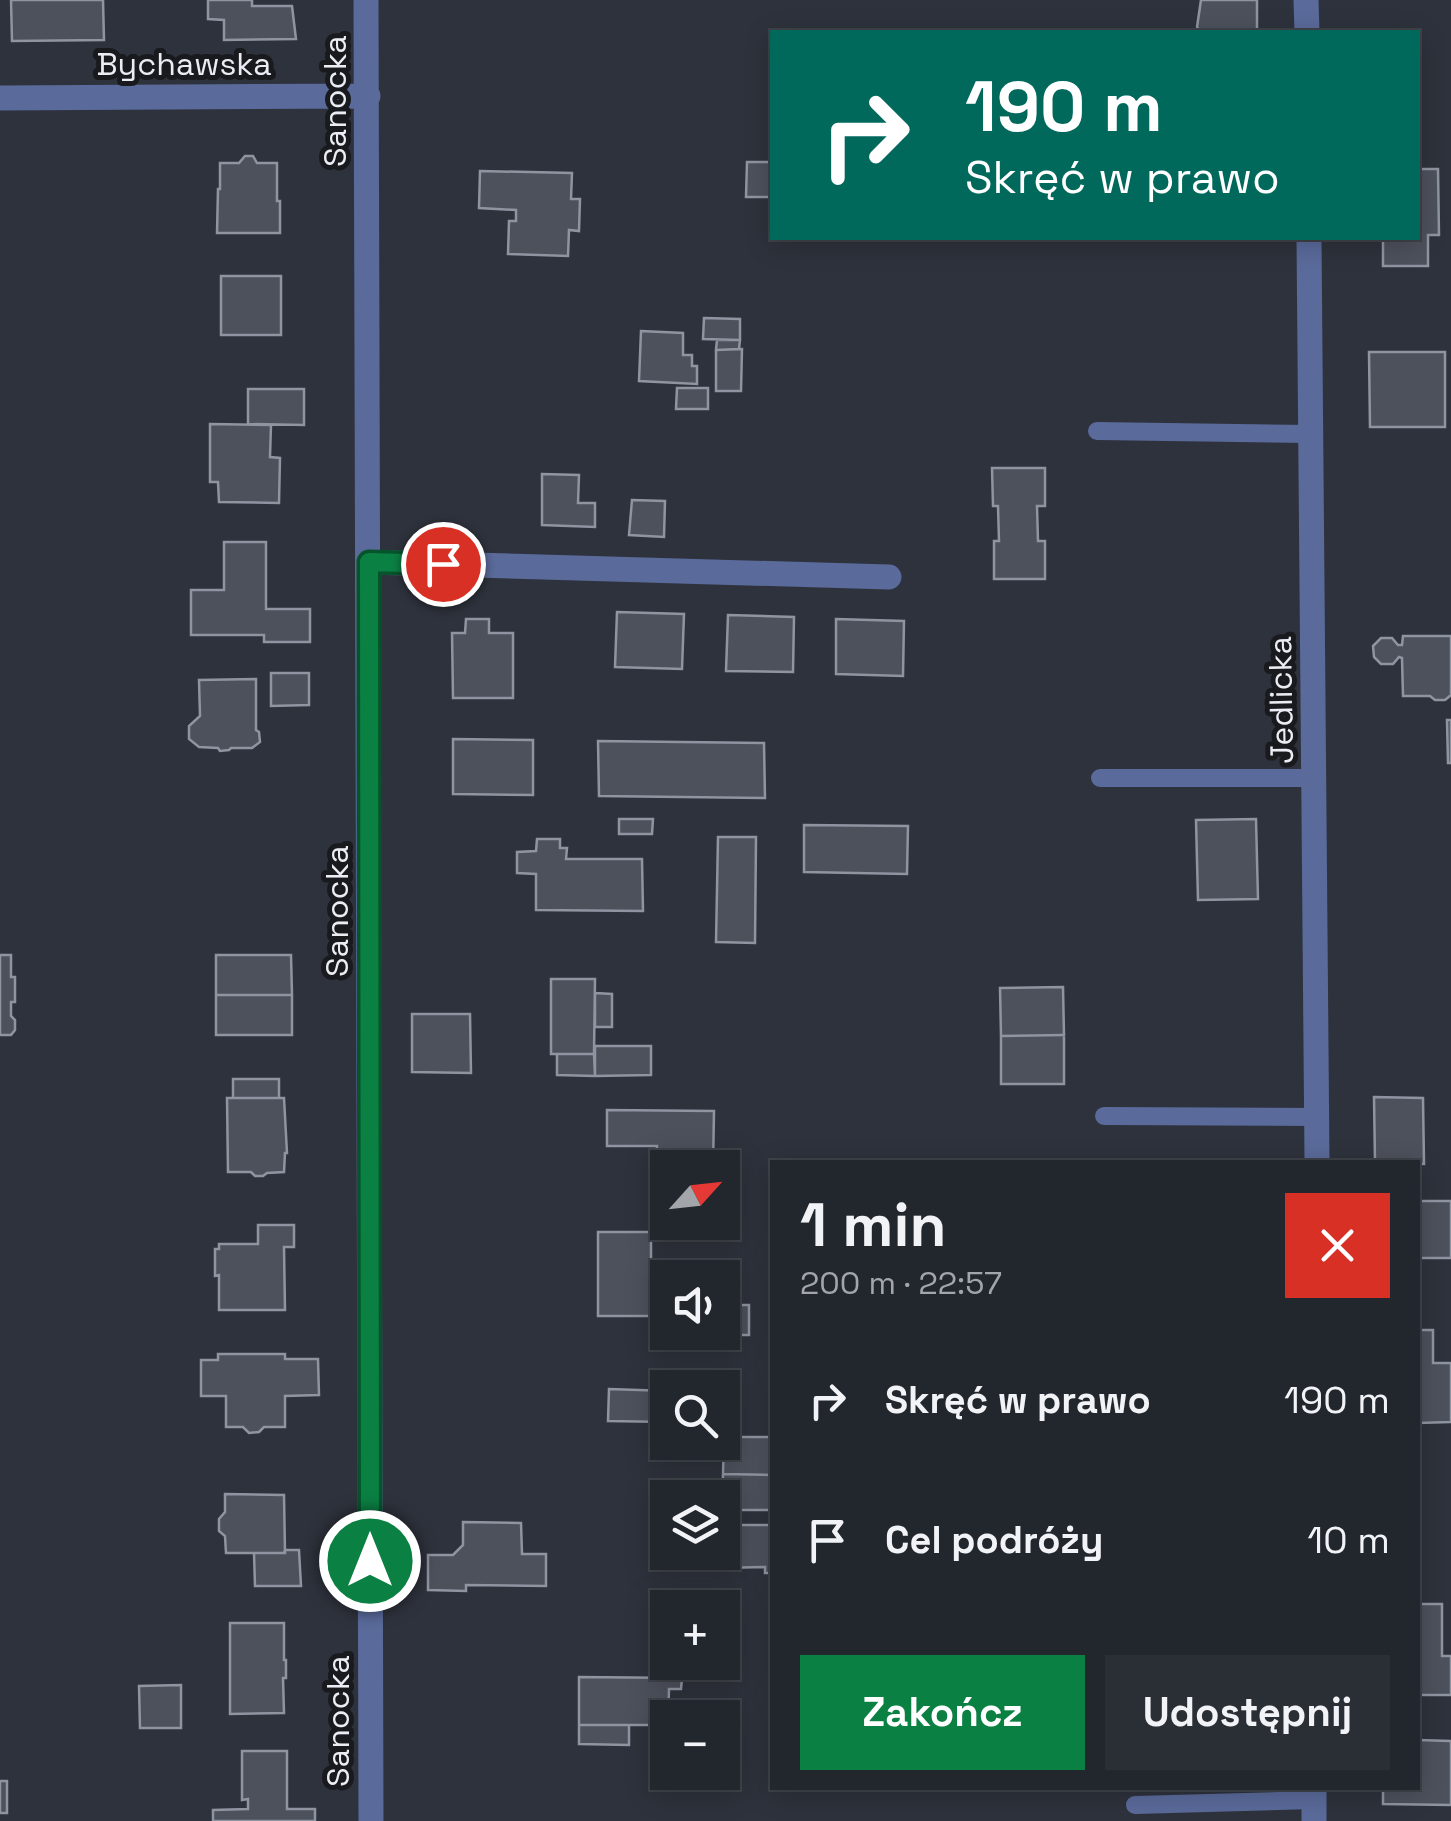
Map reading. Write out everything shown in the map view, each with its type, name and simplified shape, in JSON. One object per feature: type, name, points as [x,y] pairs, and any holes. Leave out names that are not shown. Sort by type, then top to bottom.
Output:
[{"type":"street","name":"Sanocka","points":[[366,0],[371,1821]]},
{"type":"street","points":[[1306,0],[1307,30]]},
{"type":"street","name":"Bychawska","points":[[0,98],[368,96]]},
{"type":"street","name":"Jedlicka","points":[[1309,240],[1318,1160]]},
{"type":"street","points":[[369,562],[889,577]]},
{"type":"lane","points":[[1097,432],[1310,434]]},
{"type":"lane","points":[[1100,778],[1315,778]]},
{"type":"lane","points":[[1104,1116],[1317,1118]]},
{"type":"lane","points":[[1134,1805],[1314,1803]]},
{"type":"building","points":[[11,0],[103,0],[104,40],[12,41]]},
{"type":"building","points":[[208,0],[252,0],[252,6],[292,6],[296,39],[224,40],[224,20],[208,19]]},
{"type":"building","points":[[1201,0],[1257,0],[1257,30],[1197,27]]},
{"type":"building","points":[[245,156],[253,156],[257,163],[277,163],[280,233],[217,233],[220,163],[239,163]]},
{"type":"building","points":[[747,162],[770,162],[770,197],[746,197]]},
{"type":"building","points":[[1420,169],[1438,169],[1439,235],[1428,235],[1428,266],[1383,266],[1383,240],[1420,240]]},
{"type":"building","points":[[480,171],[572,173],[571,199],[580,199],[579,231],[569,230],[568,256],[508,254],[509,221],[516,221],[516,210],[479,208]]},
{"type":"building","points":[[221,276],[281,276],[281,335],[221,335]]},
{"type":"building","points":[[704,318],[740,319],[740,340],[703,339]]},
{"type":"building","points":[[641,331],[683,333],[683,355],[692,355],[692,366],[697,366],[697,384],[639,381]]},
{"type":"building","points":[[717,340],[740,340],[739,349],[716,350]]},
{"type":"building","points":[[742,349],[741,391],[716,391],[716,350]]},
{"type":"building","points":[[1369,352],[1445,352],[1445,427],[1370,427]]},
{"type":"building","points":[[677,388],[708,388],[708,409],[676,409]]},
{"type":"building","points":[[248,389],[304,389],[304,425],[248,424]]},
{"type":"building","points":[[210,424],[271,425],[270,457],[280,458],[279,503],[219,502],[218,482],[210,482]]},
{"type":"building","points":[[992,468],[1045,468],[1045,506],[1037,506],[1038,541],[1045,541],[1045,579],[994,579],[994,541],[999,541]]},
{"type":"building","points":[[542,474],[579,475],[578,503],[595,503],[595,527],[542,525]]},
{"type":"building","points":[[632,500],[665,501],[664,537],[629,535]]},
{"type":"building","points":[[224,542],[266,542],[266,609],[310,609],[310,642],[264,642],[264,635],[191,635],[191,590],[224,590]]},
{"type":"building","points":[[617,612],[684,614],[682,669],[615,667]]},
{"type":"building","points":[[728,615],[794,617],[793,672],[726,671]]},
{"type":"building","points":[[466,619],[489,619],[489,633],[513,633],[513,698],[453,698],[452,633],[465,633]]},
{"type":"building","points":[[836,619],[904,621],[903,676],[836,674]]},
{"type":"building","points":[[1403,636],[1451,636],[1451,695],[1445,700],[1403,696],[1402,658],[1393,664],[1381,664],[1374,657],[1373,646],[1381,638],[1392,638],[1402,645]]},
{"type":"building","points":[[271,673],[309,673],[309,705],[271,706]]},
{"type":"building","points":[[256,679],[256,730],[260,742],[252,748],[220,751],[199,747],[189,739],[189,726],[200,716],[199,680]]},
{"type":"building","points":[[1447,720],[1451,720],[1451,763],[1448,763]]},
{"type":"building","points":[[453,739],[533,740],[533,795],[453,794]]},
{"type":"building","points":[[598,741],[764,743],[765,798],[599,796]]},
{"type":"building","points":[[619,819],[653,819],[652,834],[619,834]]},
{"type":"building","points":[[1256,819],[1258,899],[1198,900],[1196,820]]},
{"type":"building","points":[[804,825],[908,826],[907,874],[804,872]]},
{"type":"building","points":[[718,837],[756,837],[755,943],[716,942]]},
{"type":"building","points":[[537,839],[560,839],[560,848],[567,848],[566,859],[642,859],[643,911],[536,910],[536,874],[517,873],[517,852],[536,851]]},
{"type":"building","points":[[0,955],[11,955],[11,977],[15,977],[11,1016],[15,1030],[11,1035],[0,1035]]},
{"type":"building","points":[[216,955],[291,955],[292,995],[216,995]]},
{"type":"building","points":[[551,979],[595,979],[594,1054],[551,1054]]},
{"type":"building","points":[[1063,987],[1064,1035],[1001,1036],[1000,988]]},
{"type":"building","points":[[595,993],[612,994],[612,1027],[595,1027]]},
{"type":"building","points":[[216,995],[292,995],[292,1035],[216,1035]]},
{"type":"building","points":[[412,1014],[470,1014],[471,1073],[412,1072]]},
{"type":"building","points":[[1064,1035],[1064,1084],[1001,1084],[1001,1036]]},
{"type":"building","points":[[595,1046],[651,1046],[651,1075],[595,1076]]},
{"type":"building","points":[[557,1054],[594,1054],[595,1076],[557,1075]]},
{"type":"building","points":[[233,1079],[279,1079],[279,1098],[233,1098]]},
{"type":"building","points":[[1374,1097],[1423,1098],[1424,1164],[1420,1160],[1375,1160]]},
{"type":"building","points":[[227,1098],[284,1098],[284,1172],[255,1176],[251,1172],[228,1172]]},
{"type":"building","points":[[607,1110],[714,1111],[713,1150],[607,1146]]},
{"type":"building","points":[[1420,1201],[1451,1201],[1451,1258],[1420,1258]]},
{"type":"building","points":[[258,1225],[294,1225],[294,1247],[284,1247],[285,1310],[219,1310],[215,1249],[219,1249],[219,1244],[258,1244]]},
{"type":"building","points":[[598,1232],[650,1232],[650,1316],[598,1316]]},
{"type":"building","points":[[740,1305],[749,1305],[749,1335],[740,1335]]},
{"type":"building","points":[[1420,1330],[1433,1330],[1433,1363],[1451,1363],[1451,1422],[1420,1423]]},
{"type":"building","points":[[218,1354],[285,1354],[285,1359],[318,1359],[319,1395],[285,1396],[285,1427],[264,1427],[249,1433],[243,1427],[226,1427],[226,1396],[201,1396],[201,1360],[218,1360]]},
{"type":"building","points":[[609,1389],[650,1390],[650,1422],[608,1421]]},
{"type":"building","points":[[740,1437],[770,1437],[770,1475],[723,1474],[723,1460],[740,1460]]},
{"type":"building","points":[[723,1474],[770,1475],[770,1510],[740,1510],[740,1480],[723,1480]]},
{"type":"building","points":[[225,1494],[284,1495],[285,1553],[226,1553],[225,1536],[219,1531]]},
{"type":"building","points":[[463,1522],[521,1523],[522,1554],[546,1554],[546,1586],[466,1585],[466,1591],[428,1590],[428,1555],[453,1555],[463,1545]]},
{"type":"building","points":[[740,1525],[770,1525],[770,1573],[765,1573],[765,1567],[740,1568]]},
{"type":"building","points":[[299,1550],[301,1586],[255,1586],[254,1553]]},
{"type":"building","points":[[1420,1604],[1442,1604],[1442,1656],[1451,1656],[1451,1695],[1420,1695]]},
{"type":"building","points":[[230,1623],[284,1623],[284,1713],[230,1714]]},
{"type":"building","points":[[579,1677],[682,1680],[681,1689],[669,1689],[669,1700],[650,1700],[650,1725],[579,1725]]},
{"type":"building","points":[[181,1685],[181,1728],[140,1728],[139,1686]]},
{"type":"building","points":[[579,1725],[629,1725],[629,1745],[579,1744]]},
{"type":"building","points":[[1420,1740],[1451,1741],[1451,1805],[1383,1804],[1383,1790],[1420,1790]]},
{"type":"building","points":[[242,1751],[287,1751],[287,1809],[315,1809],[315,1821],[213,1821],[213,1810],[248,1809],[248,1799],[242,1800]]},
{"type":"building","points":[[0,1781],[7,1781],[7,1813],[0,1813]]},
{"type":"route","points":[[370,1561],[369,562],[443,564]]}]
